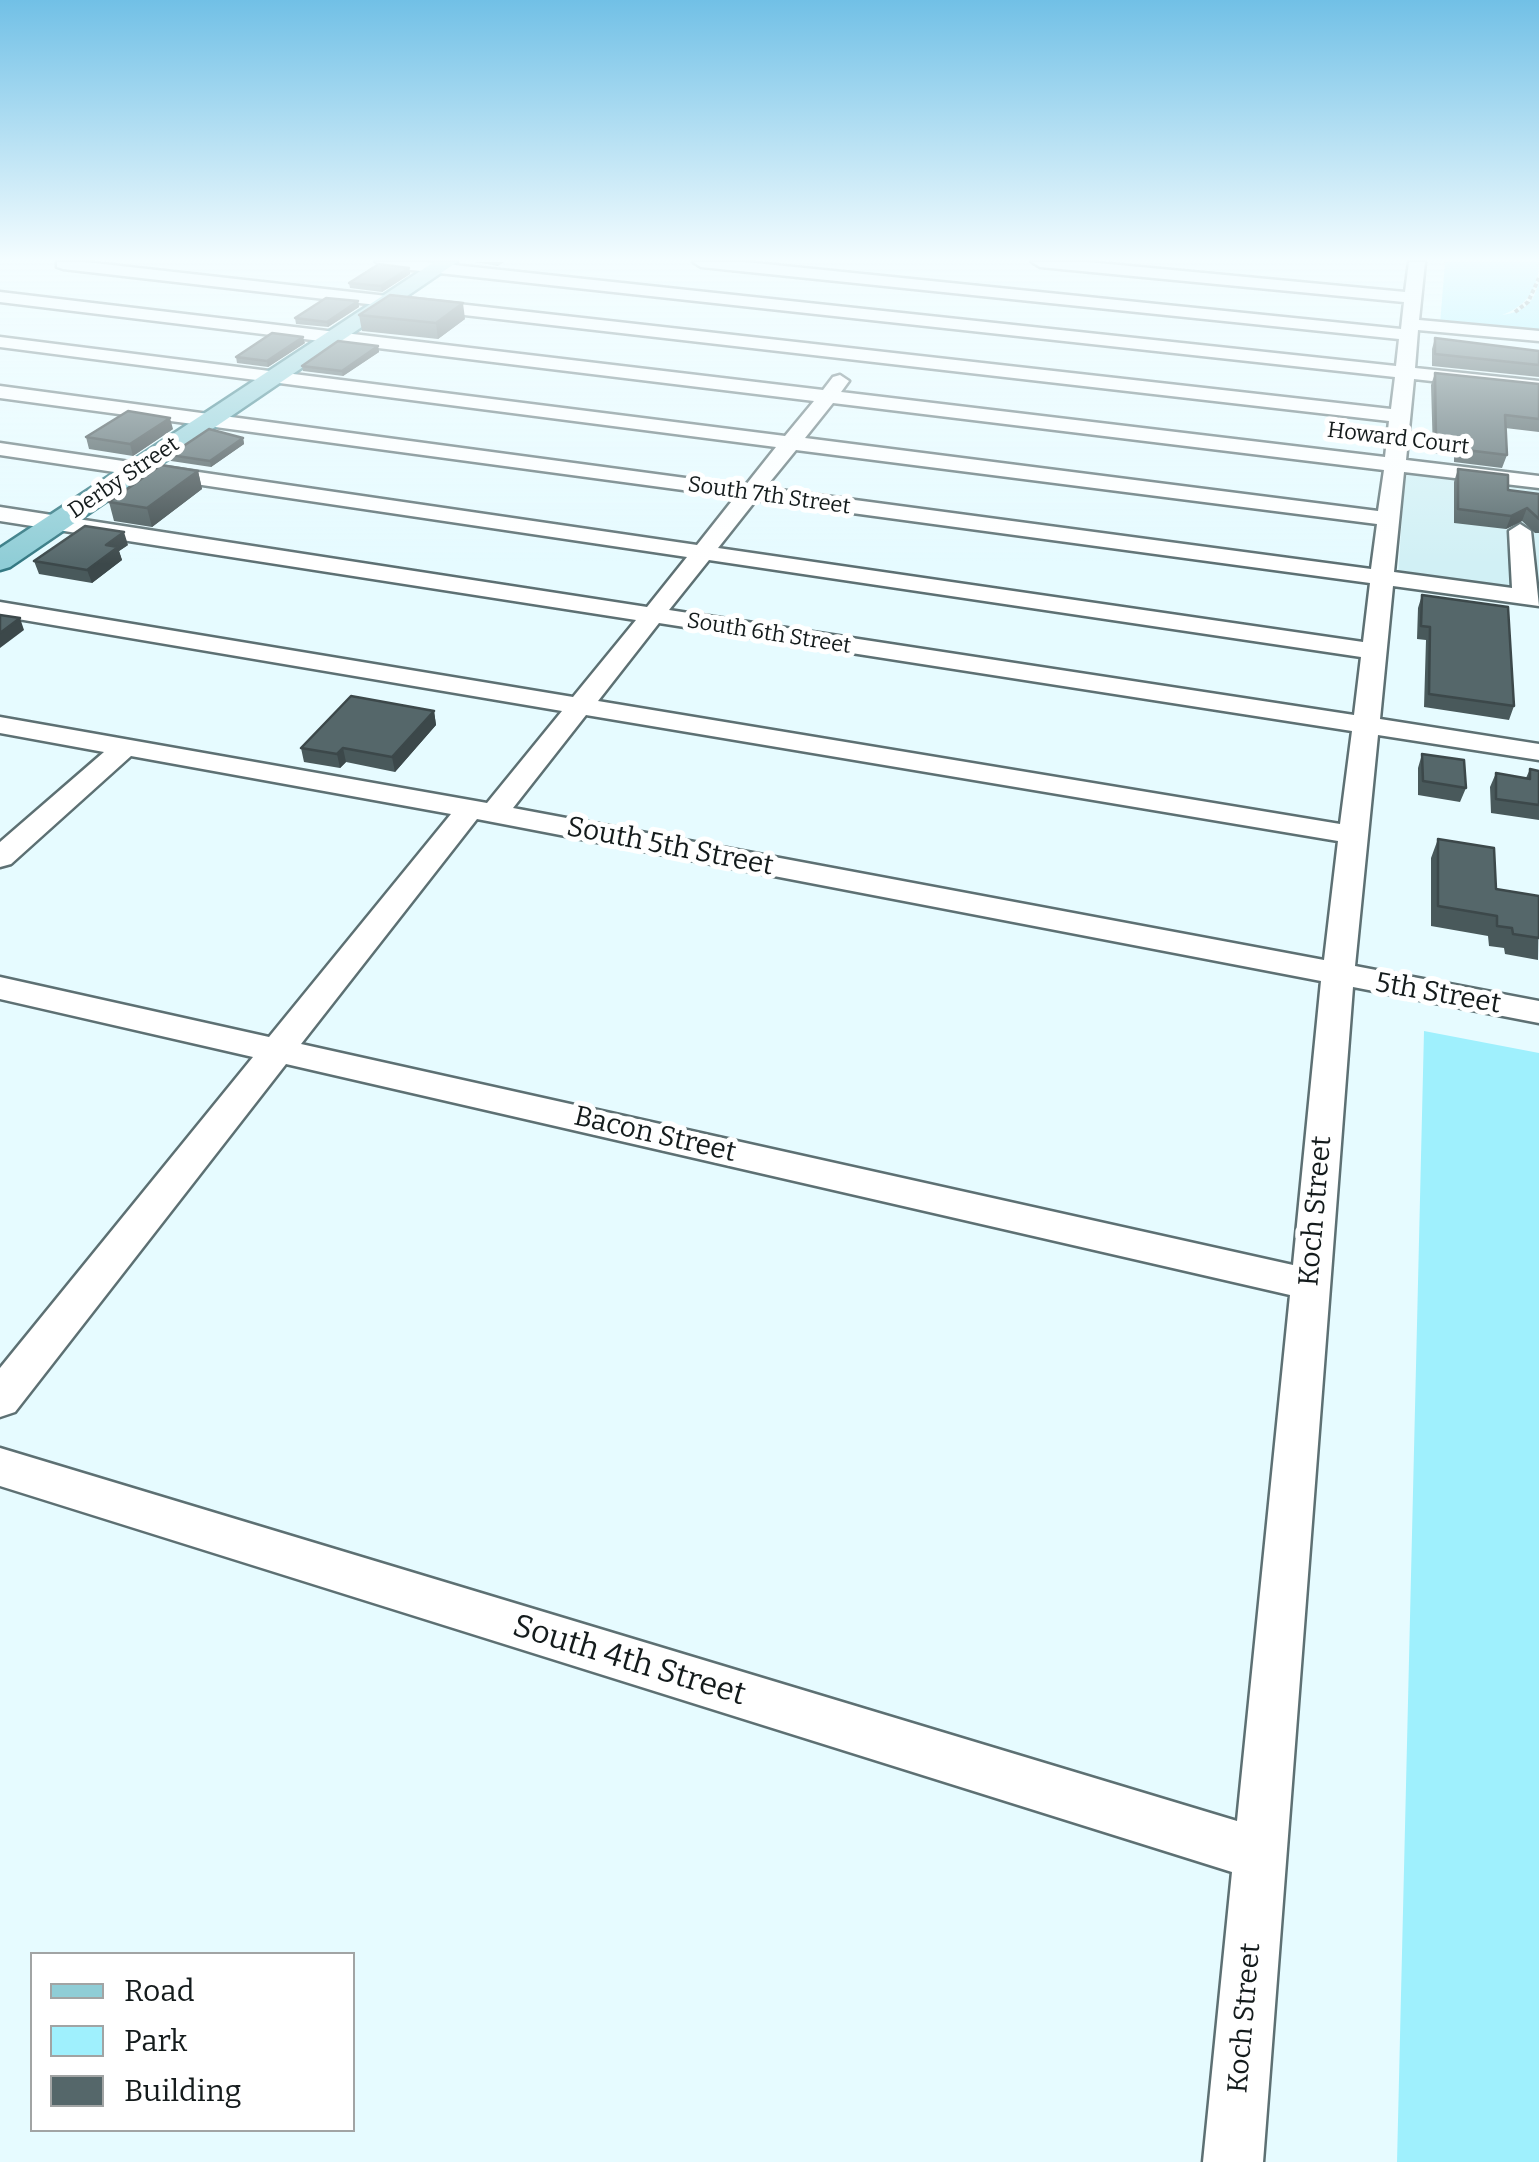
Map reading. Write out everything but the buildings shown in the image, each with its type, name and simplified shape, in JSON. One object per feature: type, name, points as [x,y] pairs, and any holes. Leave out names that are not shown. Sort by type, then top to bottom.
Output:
[{"type":"main road","name":"Derby Street","points":[[0,561],[297,363]]},
{"type":"street","points":[[165,363],[1389,519]]},
{"type":"street","name":"Howard Court","points":[[556,363],[1539,482]]},
{"type":"street","points":[[0,1399],[278,1050],[482,811],[578,708],[854,363]]},
{"type":"street","points":[[921,363],[1400,416]]},
{"type":"street","points":[[1312,363],[1539,388]]},
{"type":"street","name":"Koch Street","points":[[1233,2162],[1338,976],[1406,363]]},
{"type":"street","name":"South 7th Street","points":[[0,392],[1532,598]]},
{"type":"street","points":[[0,449],[1374,651]]},
{"type":"street","name":"South 6th Street","points":[[0,514],[1539,752]]},
{"type":"street","points":[[1520,531],[1532,598]]},
{"type":"street","points":[[0,608],[578,708],[1354,835]]},
{"type":"street","name":"South 5th Street","points":[[0,725],[482,811],[1338,976]]},
{"type":"street","points":[[0,858],[124,748]]},
{"type":"street","name":"5th Street","points":[[1338,976],[1539,1012]]},
{"type":"street","name":"Bacon Street","points":[[0,988],[1310,1284]]},
{"type":"street","name":"South 4th Street","points":[[0,1467],[1259,1854]]},
{"type":"shaded area","points":[[1405,471],[1539,487],[1539,594],[1398,576]]},
{"type":"green space","points":[[1424,1031],[1539,1053],[1539,2162],[1397,2162]]}]
